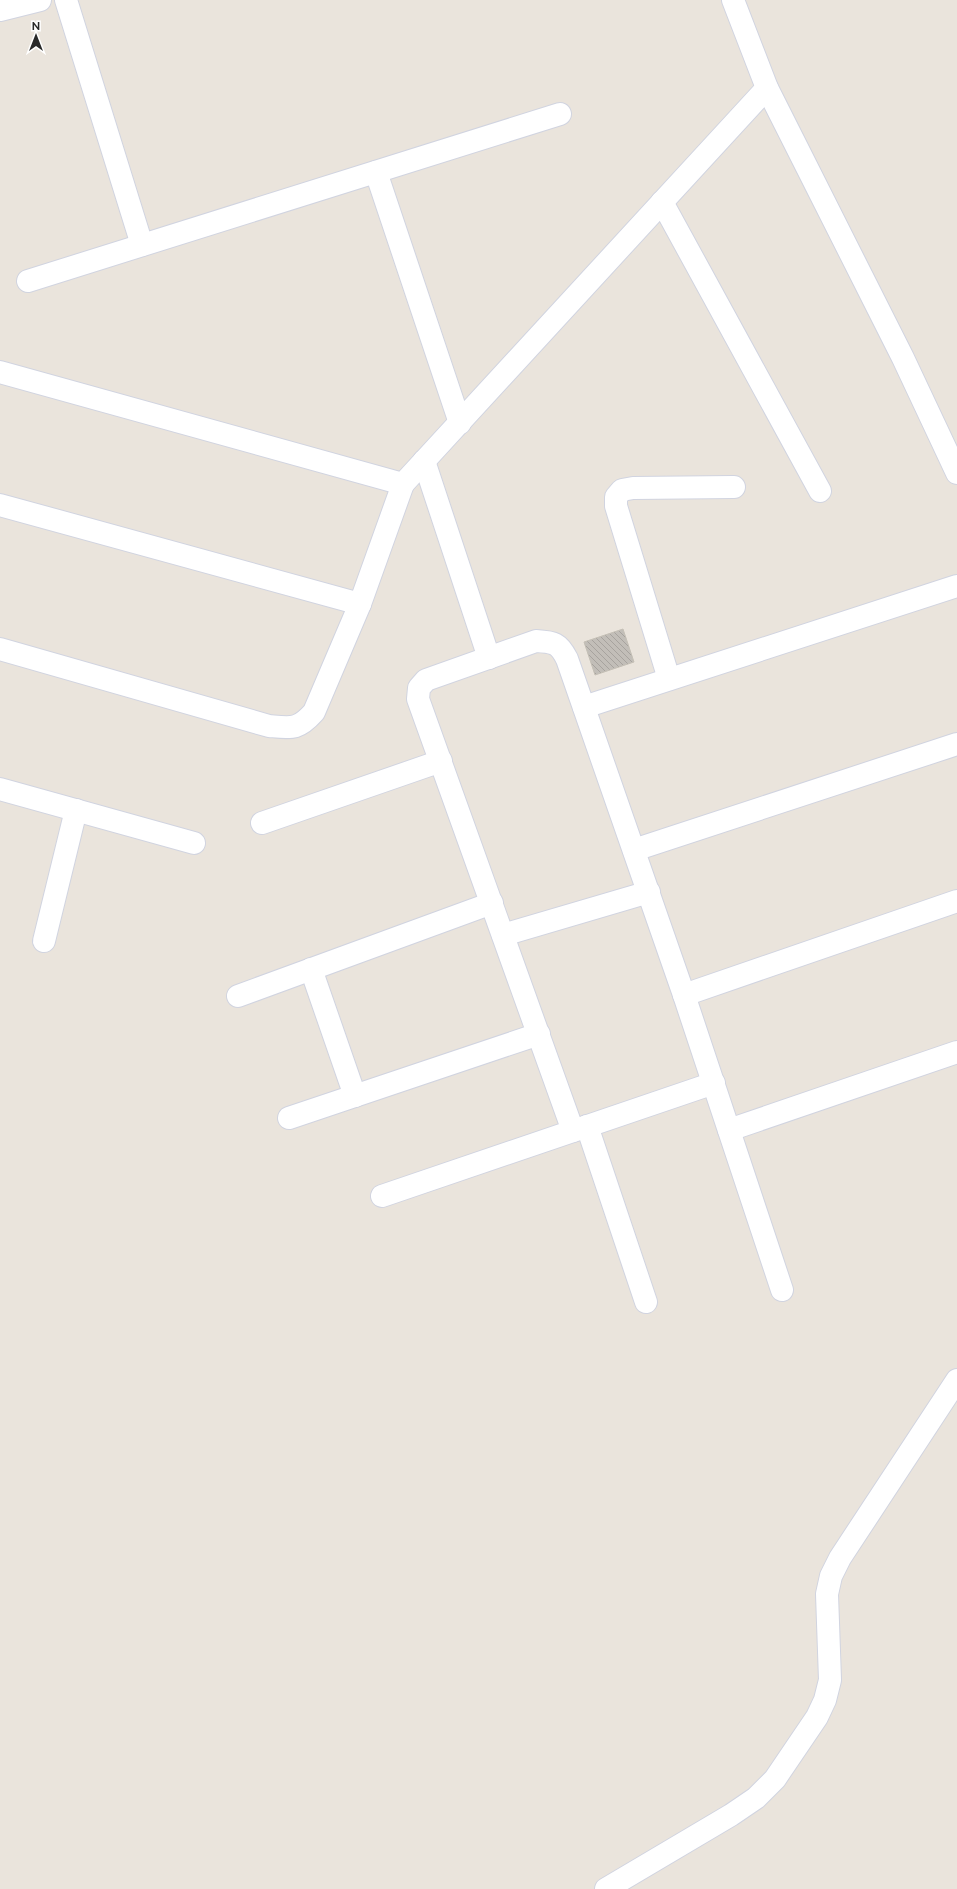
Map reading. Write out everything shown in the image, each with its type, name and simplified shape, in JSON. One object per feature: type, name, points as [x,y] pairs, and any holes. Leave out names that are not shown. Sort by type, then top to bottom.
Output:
[{"type":"street","points":[[0,10],[40,0]]},
{"type":"street","points":[[66,0],[142,245]]},
{"type":"street","points":[[733,0],[767,88],[903,358],[957,473]]},
{"type":"street","points":[[0,649],[269,726],[289,728],[304,723],[314,712],[360,604],[403,484],[767,88]]},
{"type":"street","points":[[28,281],[560,114]]},
{"type":"street","points":[[376,172],[460,423]]},
{"type":"street","points":[[662,202],[820,491]]},
{"type":"street","points":[[0,372],[403,484]]},
{"type":"street","points":[[424,461],[489,658]]},
{"type":"street","points":[[669,679],[616,506],[616,497],[622,490],[633,488],[734,487]]},
{"type":"street","points":[[0,505],[360,604]]},
{"type":"street","points":[[584,707],[957,586]]},
{"type":"street","points":[[646,1302],[580,1129],[539,1034],[418,699],[419,688],[426,680],[536,641],[550,642],[561,647],[567,659],[714,1083],[782,1290]]},
{"type":"street","points":[[634,850],[957,744]]},
{"type":"street","points":[[262,823],[441,761]]},
{"type":"street","points":[[0,789],[194,843]]},
{"type":"street","points":[[44,941],[76,810]]},
{"type":"street","points":[[503,935],[648,892]]},
{"type":"street","points":[[684,995],[957,901]]},
{"type":"street","points":[[238,996],[492,902]]},
{"type":"street","points":[[311,969],[355,1096]]},
{"type":"street","points":[[289,1118],[539,1034]]},
{"type":"street","points":[[729,1130],[957,1052]]},
{"type":"street","points":[[382,1196],[714,1083]]},
{"type":"street","points":[[606,1889],[731,1815],[756,1798],[779,1772],[817,1717],[825,1700],[830,1680],[827,1594],[831,1576],[840,1558],[957,1380]]},
{"type":"building","points":[[623,629],[634,662],[595,675],[584,642]]}]
